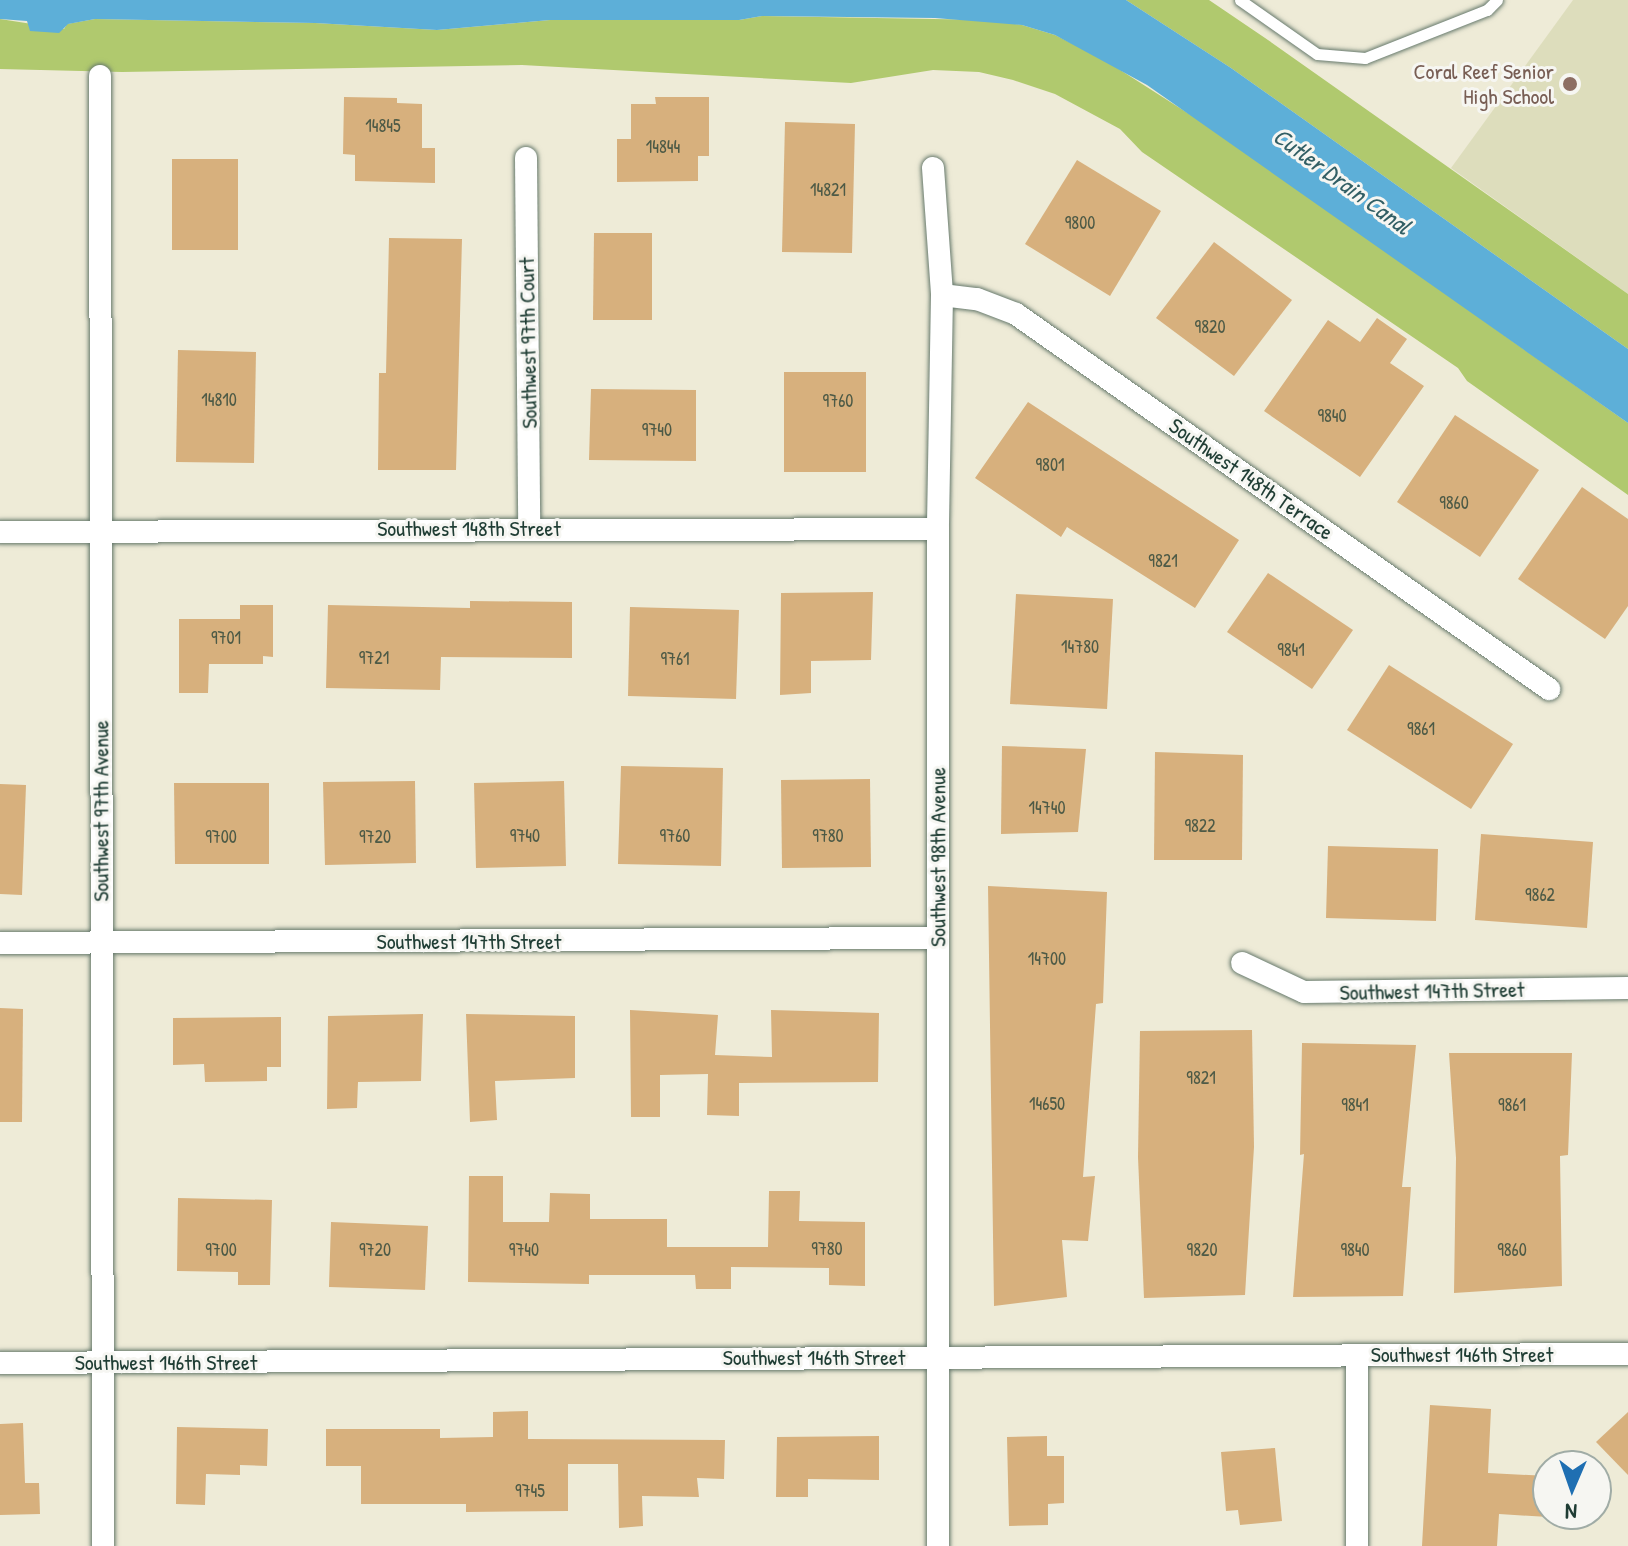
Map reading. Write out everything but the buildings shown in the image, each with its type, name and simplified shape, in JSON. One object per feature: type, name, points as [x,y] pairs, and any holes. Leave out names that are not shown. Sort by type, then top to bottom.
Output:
[{"type":"street","name":"Southwest 97th Avenue","points":[[100,76],[103,1546]]},
{"type":"street","name":"Southwest 97th Court","points":[[526,158],[529,528]]},
{"type":"street","name":"Southwest 98th Avenue","points":[[933,168],[942,295],[938,529],[938,1546]]},
{"type":"street","name":"Southwest 148th Terrace","points":[[942,295],[977,299],[1016,314],[1549,689]]},
{"type":"street","name":"Southwest 148th Street","points":[[0,532],[938,529]]},
{"type":"street","name":"Southwest 147th Street","points":[[0,943],[937,938]]},
{"type":"street","name":"Southwest 147th Street","points":[[1242,963],[1304,992],[1628,988]]},
{"type":"street","name":"Southwest 146th Street","points":[[0,1363],[1628,1354]]},
{"type":"street","points":[[1357,1356],[1357,1546]]},
{"type":"lane","points":[[1240,0],[1317,54],[1365,58],[1487,10],[1497,0]]},
{"type":"shaded area","name":"Coral Reef Senior High School","points":[[1573,0],[1628,0],[1628,294],[1451,168]]},
{"type":"green space","points":[[1126,0],[1209,0],[1268,40],[1628,294],[1628,349],[1231,68]]},
{"type":"green space","points":[[762,16],[990,20],[1055,35],[1103,59],[1222,135],[1628,423],[1628,495],[1467,381],[1458,368],[1142,152],[1120,129],[1055,94],[1013,80],[979,72],[933,70],[851,83],[522,65],[122,72],[0,69],[0,19],[64,29],[67,24],[95,19],[315,23],[437,30],[550,20],[739,20]]},
{"type":"water","name":"Cutler Drain Canal","points":[[0,0],[1126,0],[1231,68],[1628,349],[1628,423],[1147,85],[1055,35],[1022,25],[935,18],[762,16],[739,20],[550,20],[437,30],[315,23],[95,19],[68,24],[59,33],[30,31],[27,21],[0,19]]},
{"type":"place","name":"Coral Reef Senior High School","points":[[1570,84]]}]
